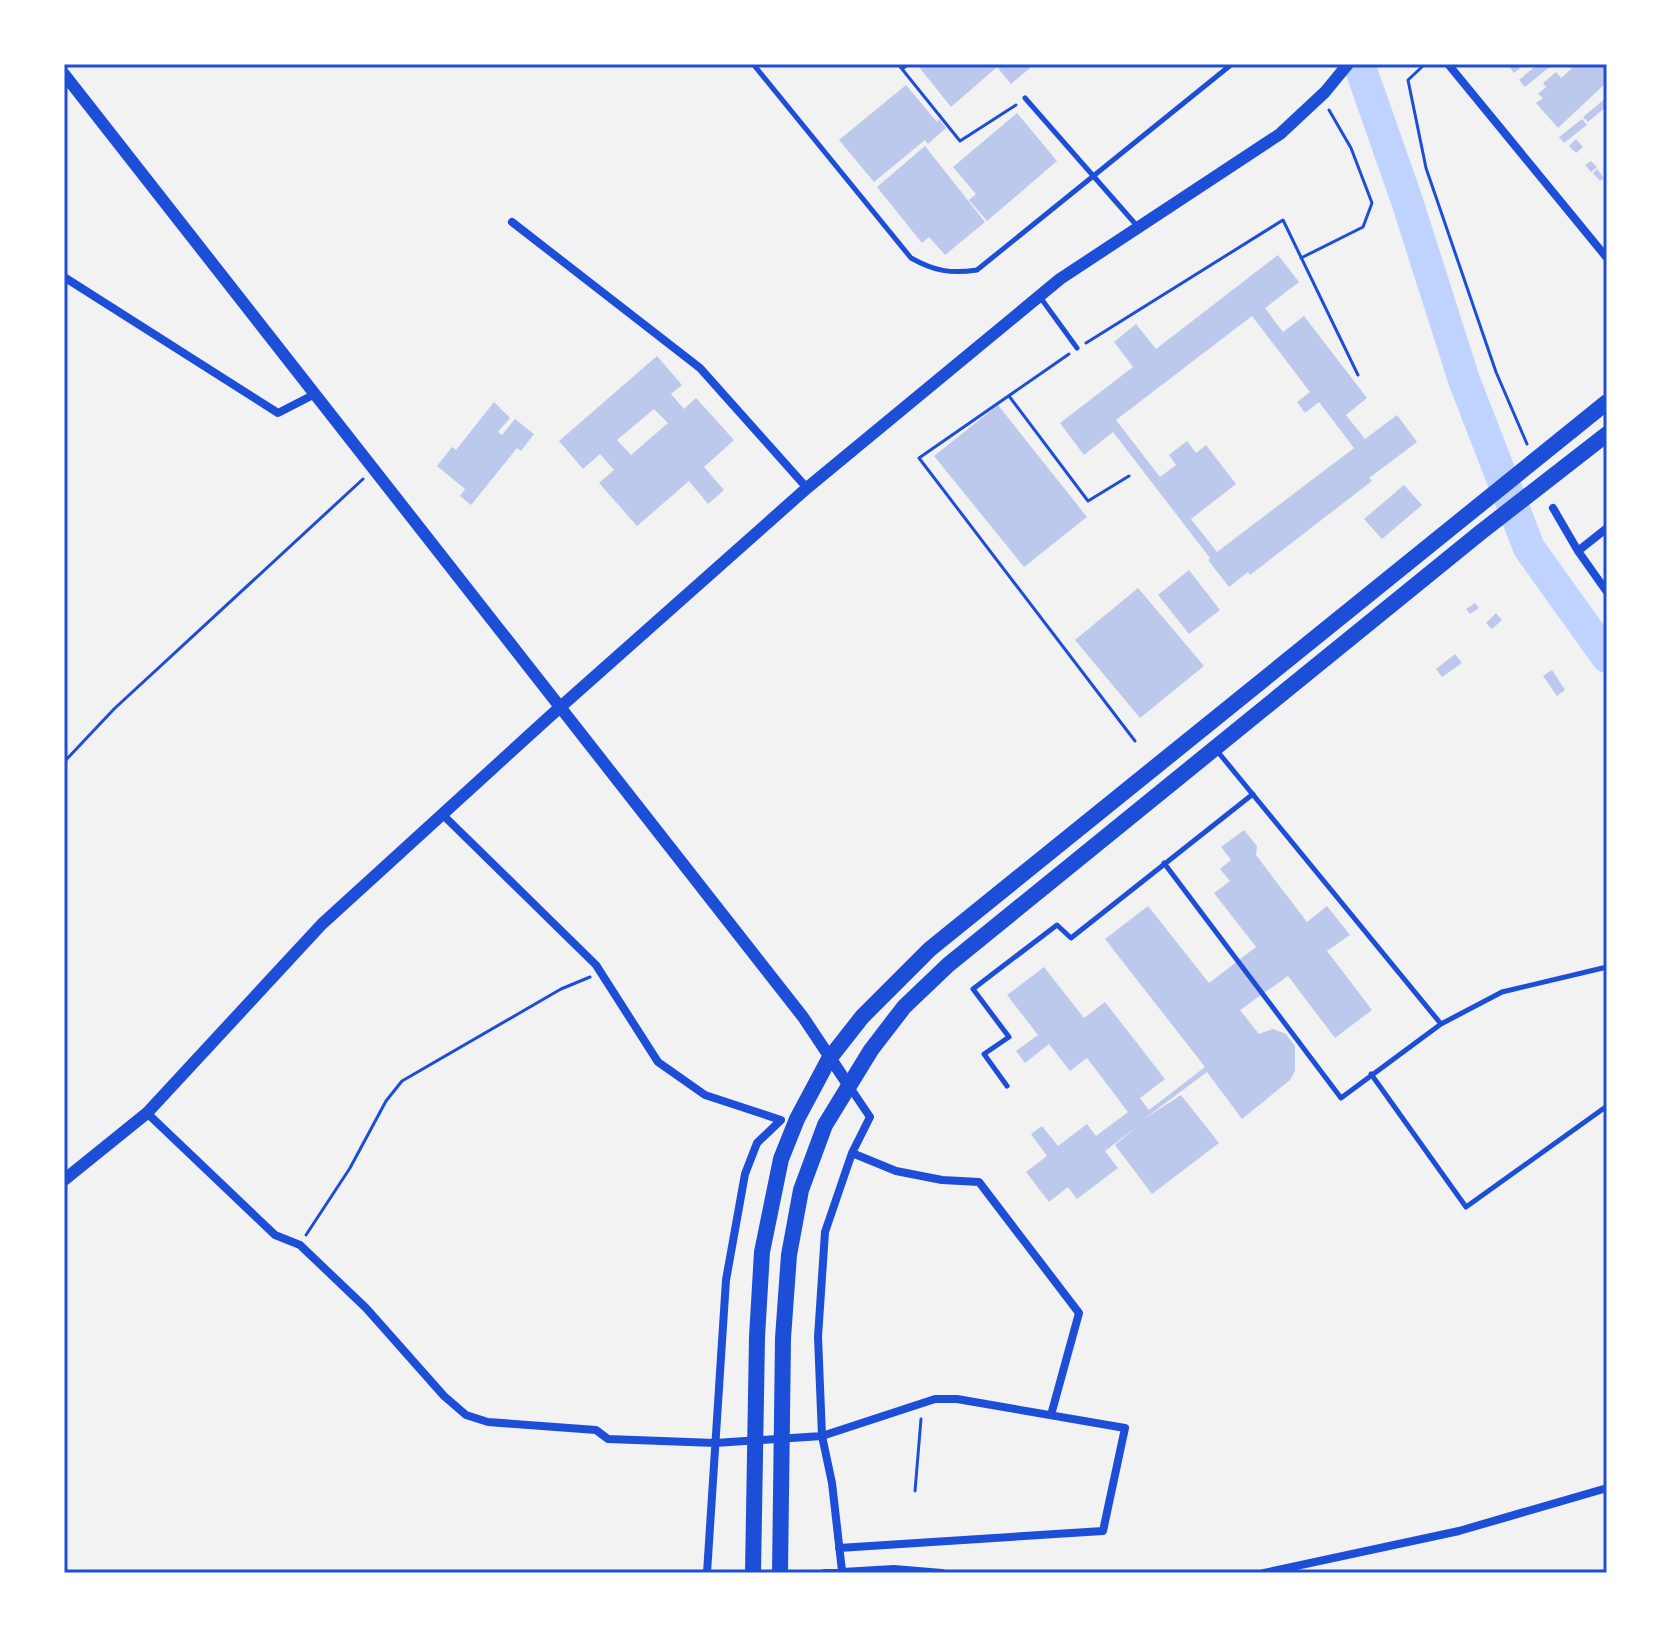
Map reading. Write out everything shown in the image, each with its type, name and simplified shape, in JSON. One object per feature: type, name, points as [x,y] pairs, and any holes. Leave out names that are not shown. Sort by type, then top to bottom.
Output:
[{"type":"main road","points":[[753,1573],[757,1337],[762,1252],[781,1159],[797,1119],[829,1059],[862,1017],[930,949],[1607,402]]},
{"type":"main road","points":[[780,1573],[783,1338],[789,1255],[801,1190],[825,1125],[871,1050],[904,1007],[948,965],[1481,532],[1607,434]]},
{"type":"street","points":[[64,1180],[147,1113],[322,924],[807,488],[1060,279],[1280,134],[1325,92],[1348,64]]},
{"type":"street","points":[[1448,64],[1607,258]]},
{"type":"street","points":[[64,74],[372,471],[803,1017],[870,1117],[852,1153],[825,1232],[818,1337],[822,1436],[832,1483],[842,1571]]},
{"type":"street","points":[[512,222],[700,368],[807,488]]},
{"type":"street","points":[[64,277],[278,413],[315,394]]},
{"type":"street","points":[[1553,508],[1607,592]]},
{"type":"street","points":[[1578,551],[1607,528]]},
{"type":"street","points":[[442,814],[602,972],[658,1062],[705,1095],[781,1120],[757,1143],[745,1174],[726,1280],[707,1573]]},
{"type":"street","points":[[147,1113],[275,1235],[300,1245],[366,1308],[444,1396],[466,1415],[488,1422],[596,1430],[608,1439],[715,1443],[822,1436],[935,1399],[957,1399],[1125,1428],[1103,1531],[839,1548]]},
{"type":"street","points":[[852,1153],[896,1171],[942,1180],[979,1182],[1079,1313],[1051,1415]]},
{"type":"street","points":[[1264,1573],[1459,1531],[1607,1488]]},
{"type":"street","points":[[825,1573],[894,1569],[942,1573]]},
{"type":"lane","points":[[753,64],[911,258],[933,270],[957,273],[977,270],[1232,64]]},
{"type":"lane","points":[[1025,98],[1138,227]]},
{"type":"lane","points":[[1039,296],[1077,348]]},
{"type":"lane","points":[[1215,748],[1441,1024]]},
{"type":"lane","points":[[1007,1086],[984,1054],[1009,1037],[973,989],[1057,925],[1071,938],[1253,794]]},
{"type":"lane","points":[[1164,863],[1341,1098],[1441,1024],[1502,992],[1607,967]]},
{"type":"lane","points":[[1371,1074],[1466,1207],[1607,1106]]},
{"type":"path","points":[[898,64],[960,141],[1025,98]]},
{"type":"path","points":[[902,69],[909,64]]},
{"type":"path","points":[[1425,64],[1408,80],[1426,168],[1496,372],[1527,444]]},
{"type":"path","points":[[1301,258],[1363,227],[1372,203],[1351,148],[1329,110]]},
{"type":"path","points":[[1135,741],[919,458],[1077,348],[1283,220],[1358,375]]},
{"type":"path","points":[[1009,396],[1088,501],[1129,476]]},
{"type":"path","points":[[64,762],[114,709],[263,568],[372,471]]},
{"type":"path","points":[[300,1245],[350,1168],[386,1101],[402,1081],[561,989],[602,972]]},
{"type":"path","points":[[915,1491],[922,1403]]},
{"type":"building","points":[[923,64],[1035,64],[1011,84],[997,67],[951,107],[919,67]]},
{"type":"building","points":[[1507,64],[1525,64],[1514,73]]},
{"type":"building","points":[[1538,64],[1553,64],[1525,87],[1519,80]]},
{"type":"building","points":[[1570,64],[1607,64],[1607,82],[1558,128],[1536,103],[1543,98],[1538,94],[1546,87],[1543,83],[1556,72],[1561,78],[1572,68]]},
{"type":"building","points":[[906,85],[937,122],[939,119],[946,128],[928,144],[925,140],[874,182],[839,140]]},
{"type":"building","points":[[1607,97],[1607,106],[1588,122],[1583,117]]},
{"type":"building","points":[[1017,113],[1057,161],[987,221],[969,200],[976,194],[953,167]]},
{"type":"building","points":[[1582,119],[1587,125],[1564,143],[1559,137]]},
{"type":"building","points":[[1576,139],[1583,147],[1576,153],[1569,146]]},
{"type":"building","points":[[925,146],[985,222],[945,255],[929,237],[922,243],[877,187]]},
{"type":"building","points":[[1591,161],[1597,167],[1591,172],[1585,165]]},
{"type":"building","points":[[1597,169],[1604,178],[1600,181],[1593,173]]},
{"type":"building","points":[[1278,255],[1299,282],[1265,308],[1283,332],[1304,316],[1367,398],[1346,415],[1365,439],[1397,415],[1417,442],[1369,478],[1372,481],[1250,575],[1248,572],[1229,587],[1113,432],[1084,455],[1060,423],[1133,367],[1114,342],[1136,324],[1156,349]],"holes":[[[1252,316],[1310,392],[1297,402],[1305,413],[1319,402],[1354,448],[1217,552],[1191,519],[1236,484],[1206,445],[1196,453],[1187,441],[1169,455],[1176,465],[1160,477],[1116,420]]]},
{"type":"building","points":[[657,356],[682,385],[671,394],[684,409],[696,398],[734,440],[704,467],[724,490],[708,504],[689,481],[637,526],[599,483],[614,470],[600,454],[583,469],[559,441]],"holes":[[[654,409],[668,423],[631,455],[617,440]]]},
{"type":"building","points":[[494,402],[510,418],[498,432],[502,435],[515,419],[534,434],[521,451],[517,448],[471,505],[460,496],[465,489],[437,466],[452,447],[456,450]]},
{"type":"building","points":[[998,405],[1087,517],[1024,567],[934,456]]},
{"type":"building","points":[[1404,485],[1422,505],[1382,539],[1364,519]]},
{"type":"building","points":[[1189,570],[1220,610],[1189,634],[1158,595]]},
{"type":"building","points":[[1138,588],[1204,666],[1140,718],[1075,640]]},
{"type":"building","points":[[1475,603],[1479,608],[1470,614],[1466,609]]},
{"type":"building","points":[[1496,613],[1502,620],[1492,629],[1486,623]]},
{"type":"building","points":[[1455,654],[1462,663],[1442,677],[1436,669]]},
{"type":"building","points":[[1552,670],[1565,690],[1557,696],[1543,676]]},
{"type":"building","points":[[1244,830],[1257,846],[1256,855],[1307,922],[1327,906],[1350,935],[1327,951],[1372,1010],[1335,1038],[1288,976],[1240,1010],[1259,1034],[1273,1029],[1286,1034],[1295,1046],[1295,1071],[1290,1080],[1242,1119],[1207,1072],[1144,1119],[1181,1095],[1219,1143],[1152,1194],[1115,1145],[1138,1126],[1105,1151],[1118,1168],[1077,1199],[1068,1187],[1049,1202],[1026,1172],[1047,1156],[1031,1134],[1042,1126],[1058,1146],[1087,1124],[1096,1136],[1128,1112],[1087,1058],[1070,1071],[1049,1044],[1025,1063],[1016,1051],[1038,1035],[1007,995],[1044,967],[1084,1018],[1105,1002],[1165,1079],[1140,1098],[1149,1110],[1205,1067],[1105,939],[1148,906],[1209,983],[1256,947],[1214,893],[1230,881],[1220,869],[1231,860],[1221,847]]},
{"type":"waterway","points":[[1359,64],[1464,380],[1529,548],[1607,657]]}]
